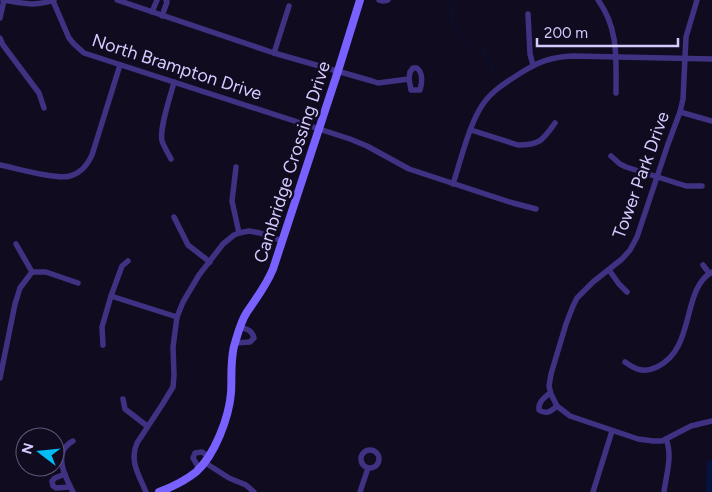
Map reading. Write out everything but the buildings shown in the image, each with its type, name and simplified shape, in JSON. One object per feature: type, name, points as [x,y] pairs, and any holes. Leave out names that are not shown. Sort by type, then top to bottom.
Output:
[{"type":"street","points":[[0,18],[3,0],[41,4],[53,0]]},
{"type":"street","name":"North Brampton Drive","points":[[53,0],[65,30],[76,48],[89,55],[350,139],[409,169],[513,204],[536,209]]},
{"type":"street","points":[[117,0],[274,52],[378,83],[408,79]]},
{"type":"street","points":[[152,12],[157,0]]},
{"type":"street","points":[[162,16],[166,0]]},
{"type":"street","name":"Cambridge Crossing Drive","points":[[159,492],[182,481],[196,471],[212,452],[222,428],[230,401],[234,346],[240,327],[246,313],[264,289],[268,280],[338,72],[360,0]]},
{"type":"street","points":[[379,0],[388,0]]},
{"type":"street","points":[[598,0],[610,21],[615,38],[616,93]]},
{"type":"street","name":"Tower Park Drive","points":[[557,406],[545,413],[539,410],[538,407],[540,401],[550,393],[551,374],[573,306],[577,298],[593,282],[630,250],[637,237],[680,112],[683,98],[686,37],[697,0]]},
{"type":"street","points":[[274,52],[289,6]]},
{"type":"street","points":[[528,14],[530,54],[533,65]]},
{"type":"street","points":[[0,38],[3,45],[39,93],[44,108]]},
{"type":"street","points":[[453,184],[476,115],[483,103],[503,84],[533,65],[560,57],[712,59]]},
{"type":"street","points":[[0,165],[65,177],[82,170],[92,155],[120,65]]},
{"type":"street","points":[[171,159],[161,137],[174,82]]},
{"type":"street","points":[[680,112],[712,121]]},
{"type":"street","points":[[471,130],[523,145],[542,140],[555,124]]},
{"type":"street","points":[[611,156],[626,167],[686,186],[702,186]]},
{"type":"street","points":[[236,167],[232,201],[239,233]]},
{"type":"street","points":[[174,218],[188,245],[210,262]]},
{"type":"street","points":[[146,492],[134,466],[134,449],[136,443],[173,388],[173,347],[178,317],[183,302],[223,244],[232,236],[249,231],[282,241]]},
{"type":"street","points":[[16,244],[32,272]]},
{"type":"street","points":[[103,345],[102,326],[122,266],[128,261]]},
{"type":"street","points":[[625,362],[636,369],[644,371],[660,366],[672,356],[680,343],[698,286],[711,272],[703,264]]},
{"type":"street","points":[[609,270],[619,284],[628,292]]},
{"type":"street","points":[[32,272],[46,272],[78,283]]},
{"type":"street","points":[[0,378],[15,304],[20,288],[32,272]]},
{"type":"street","points":[[111,296],[178,317]]},
{"type":"street","points":[[235,343],[250,342],[254,338],[250,330],[240,327]]},
{"type":"street","points":[[550,393],[557,406],[570,416],[638,439],[662,441],[691,426],[712,421]]},
{"type":"street","points":[[123,399],[125,409],[148,426]]},
{"type":"street","points":[[593,492],[612,431]]},
{"type":"street","points":[[664,492],[670,454],[666,439]]},
{"type":"street","points":[[65,447],[72,441]]},
{"type":"street","points":[[204,462],[229,478],[246,485],[254,492]]},
{"type":"street","points":[[360,492],[368,468]]},
{"type":"street","points":[[58,477],[52,482],[52,486],[72,489],[65,474]]},
{"type":"water","points":[[712,459],[712,492],[706,492],[707,462]]},
{"type":"waterway","points":[[447,0],[452,6],[451,19],[470,45]]},
{"type":"waterway","points":[[481,48],[495,72]]}]
